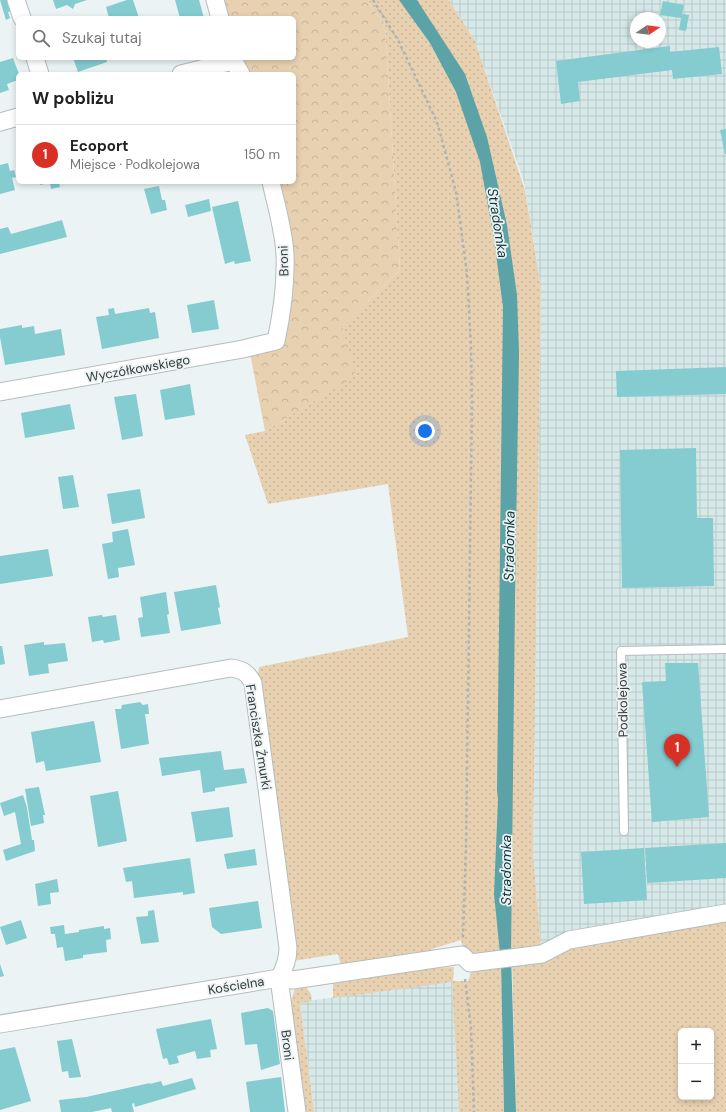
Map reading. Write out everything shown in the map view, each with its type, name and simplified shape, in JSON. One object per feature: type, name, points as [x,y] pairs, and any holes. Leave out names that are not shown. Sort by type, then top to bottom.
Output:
[{"type":"street","points":[[16,0],[21,16]]},
{"type":"street","points":[[215,0],[219,16]]},
{"type":"street","points":[[36,60],[39,72]]},
{"type":"street","points":[[192,72],[235,64]]},
{"type":"street","points":[[0,122],[16,118]]},
{"type":"street","name":"Broni","points":[[271,184],[285,254],[283,296],[276,341]]},
{"type":"street","name":"Wyczółkowskiego","points":[[0,392],[243,349],[276,341]]},
{"type":"street","name":"Franciszka Żmurki","points":[[0,709],[231,668],[241,670],[249,676],[253,683],[288,948],[288,959],[280,978]]},
{"type":"street","name":"Kościelna","points":[[0,1024],[280,978],[293,980],[466,959],[542,954],[569,940],[726,913]]},
{"type":"street","name":"Broni","points":[[280,978],[297,1112]]},
{"type":"lane","name":"Podkolejowa","points":[[624,831],[620,651],[726,649]]},
{"type":"path","points":[[373,0],[398,40],[437,122],[456,192],[467,273],[472,402],[466,846],[466,959],[472,1028],[474,1112]]},
{"type":"shaded area","points":[[449,0],[726,0],[726,907],[582,929],[541,951],[533,853],[541,289],[524,182],[475,41]]},
{"type":"shaded area","points":[[452,981],[459,1112],[314,1112],[300,1002]]},
{"type":"green space","points":[[221,0],[368,0],[385,27],[400,270],[342,326],[356,376],[265,431],[250,353],[282,344],[275,184],[296,184],[296,72],[250,72],[242,60],[296,60],[296,16],[226,16]]},
{"type":"green space","points":[[368,0],[449,0],[475,41],[525,190],[541,289],[533,853],[541,950],[467,957],[466,947],[463,947],[461,940],[427,952],[341,965],[338,954],[293,961],[258,675],[259,667],[408,637],[388,484],[268,504],[245,435],[265,431],[355,376],[342,326],[400,270],[385,27]]},
{"type":"green space","points":[[726,920],[726,1112],[516,1112],[512,962],[567,943]]},
{"type":"green space","points":[[501,963],[504,1112],[459,1112],[452,982],[333,998],[333,983],[435,968],[454,967],[453,981],[468,981],[473,967]]},
{"type":"green space","points":[[306,987],[311,994],[312,1001],[300,1003],[314,1112],[303,1112],[291,1001],[295,989]]},
{"type":"water","name":"Stradomka","points":[[399,0],[417,0],[465,74],[487,137],[507,225],[517,295],[519,352],[511,954],[516,1112],[504,1112],[501,963],[494,894],[498,800],[503,307],[494,239],[480,162],[456,92],[430,43]]},
{"type":"building","points":[[0,0],[8,0],[12,11],[8,12],[10,18],[6,20]]},
{"type":"building","points":[[53,0],[87,0],[75,4],[73,9],[67,5],[56,9]]},
{"type":"building","points":[[127,0],[133,0],[138,16],[108,16],[106,7]]},
{"type":"building","points":[[175,0],[199,0],[203,16],[179,16]]},
{"type":"building","points":[[663,1],[684,5],[682,14],[689,15],[686,31],[679,30],[681,18],[666,16],[666,12],[661,12]]},
{"type":"building","points":[[670,46],[670,52],[719,47],[722,74],[673,79],[672,70],[578,82],[580,101],[561,104],[556,61],[655,48],[666,48],[666,47]]},
{"type":"building","points":[[13,58],[18,72],[16,72],[16,81],[7,84],[9,90],[0,93],[0,62]]},
{"type":"building","points":[[74,60],[106,60],[107,62],[78,72]]},
{"type":"building","points":[[726,129],[726,154],[725,154],[720,130]]},
{"type":"building","points":[[8,163],[10,171],[14,170],[16,177],[12,178],[15,190],[0,194],[0,165]]},
{"type":"building","points":[[50,184],[59,184],[60,187],[51,189]]},
{"type":"building","points":[[159,186],[162,200],[165,200],[167,210],[151,214],[144,189]]},
{"type":"building","points":[[209,199],[211,211],[188,217],[185,205]]},
{"type":"building","points":[[238,201],[251,261],[235,264],[234,261],[225,264],[212,207]]},
{"type":"building","points":[[62,220],[67,237],[0,254],[0,229],[8,227],[11,234]]},
{"type":"building","points":[[214,300],[219,329],[192,333],[187,305]]},
{"type":"building","points":[[114,308],[115,314],[149,308],[150,313],[155,312],[159,338],[102,349],[96,317],[109,315],[108,309]]},
{"type":"building","points":[[22,325],[22,328],[34,326],[35,334],[61,329],[65,355],[5,365],[0,329]]},
{"type":"building","points":[[726,367],[726,394],[617,397],[616,371]]},
{"type":"building","points":[[190,384],[195,415],[165,420],[160,390]]},
{"type":"building","points":[[136,394],[143,436],[122,440],[114,397]]},
{"type":"building","points":[[70,404],[75,429],[25,438],[21,413]]},
{"type":"building","points":[[696,448],[697,518],[713,518],[714,586],[622,588],[620,450]]},
{"type":"building","points":[[73,475],[79,507],[63,509],[58,477]]},
{"type":"building","points":[[140,489],[145,518],[112,524],[107,494]]},
{"type":"building","points":[[128,529],[135,565],[118,568],[119,577],[108,579],[102,544],[113,542],[112,532]]},
{"type":"building","points":[[48,549],[53,576],[0,584],[0,556]]},
{"type":"building","points":[[216,585],[221,624],[181,631],[174,592]]},
{"type":"building","points":[[166,592],[169,614],[167,615],[170,633],[141,637],[138,618],[143,617],[140,597]]},
{"type":"building","points":[[102,615],[103,617],[116,615],[120,640],[104,643],[103,640],[92,642],[88,617]]},
{"type":"building","points":[[44,642],[44,645],[65,643],[68,661],[48,664],[49,673],[29,676],[24,645]]},
{"type":"building","points":[[0,646],[2,646],[5,664],[0,665]]},
{"type":"building","points":[[665,663],[698,663],[709,817],[652,822],[642,682],[666,681]]},
{"type":"building","points":[[140,702],[143,705],[148,704],[149,714],[145,714],[149,744],[121,749],[115,709],[121,709],[122,705]]},
{"type":"building","points":[[94,721],[101,762],[46,771],[44,761],[36,763],[31,732]]},
{"type":"building","points":[[221,751],[224,770],[244,768],[247,783],[215,788],[215,791],[203,793],[200,770],[162,776],[159,758]]},
{"type":"building","points":[[39,787],[45,815],[43,815],[44,823],[31,826],[25,789]]},
{"type":"building","points":[[118,791],[127,841],[98,847],[90,796]]},
{"type":"building","points":[[23,795],[27,808],[32,840],[34,840],[35,851],[6,861],[3,850],[21,844],[15,812],[4,816],[0,803]]},
{"type":"building","points":[[229,807],[233,837],[196,842],[191,812]]},
{"type":"building","points":[[726,843],[726,878],[647,883],[645,848]]},
{"type":"building","points":[[644,848],[647,900],[584,904],[581,852]]},
{"type":"building","points":[[255,849],[257,865],[227,869],[224,854]]},
{"type":"building","points":[[190,858],[195,893],[183,895],[183,892],[134,898],[132,881],[126,882],[123,868]]},
{"type":"building","points":[[57,879],[59,892],[50,893],[51,904],[38,906],[35,884]]},
{"type":"building","points":[[258,901],[262,928],[221,934],[212,927],[209,908]]},
{"type":"building","points":[[154,910],[159,942],[141,944],[136,917],[148,916],[148,911]]},
{"type":"building","points":[[21,920],[27,938],[6,945],[0,927]]},
{"type":"building","points":[[64,925],[65,934],[104,926],[104,929],[110,928],[111,939],[106,940],[107,952],[83,955],[83,958],[65,961],[63,947],[57,948],[55,934],[51,934],[50,927]]},
{"type":"building","points":[[0,964],[4,976],[0,977]]},
{"type":"building","points":[[268,1008],[273,1011],[280,1064],[261,1070],[257,1044],[245,1045],[241,1013]]},
{"type":"building","points":[[211,1019],[217,1049],[210,1050],[211,1057],[197,1059],[195,1051],[177,1056],[179,1063],[169,1065],[167,1058],[163,1059],[156,1029]]},
{"type":"building","points":[[72,1039],[81,1077],[69,1078],[68,1071],[62,1072],[57,1041]]},
{"type":"building","points":[[15,1047],[31,1101],[0,1110],[0,1050]]},
{"type":"building","points":[[281,1077],[285,1112],[250,1112],[246,1082]]},
{"type":"building","points":[[192,1078],[196,1089],[135,1107],[134,1103],[132,1104],[134,1112],[112,1112],[111,1108],[92,1112],[61,1112],[59,1100],[86,1097],[161,1081],[163,1086]]},
{"type":"place","name":"Ecoport","points":[[677,767]]}]
